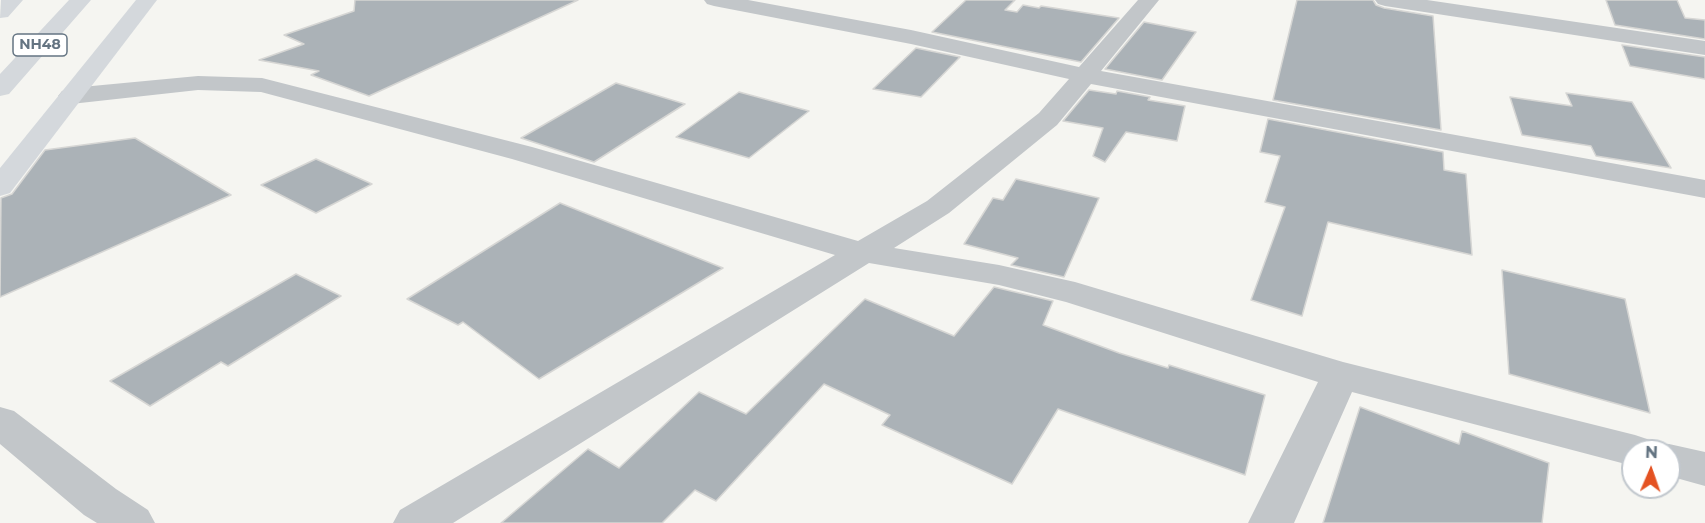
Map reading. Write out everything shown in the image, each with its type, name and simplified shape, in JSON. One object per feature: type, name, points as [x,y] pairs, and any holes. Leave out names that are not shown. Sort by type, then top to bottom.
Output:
[{"type":"main road","points":[[0,12],[13,0]]},
{"type":"main road","name":"NH48","points":[[0,89],[81,0]]},
{"type":"main road","points":[[0,187],[147,0]]},
{"type":"street","points":[[714,0],[911,37],[1087,76],[1705,189]]},
{"type":"street","points":[[416,523],[938,207],[1048,119],[1087,76],[1149,0]]},
{"type":"street","points":[[1385,0],[1705,48]]},
{"type":"street","points":[[71,96],[198,84],[262,85],[522,153],[865,253],[952,266],[1075,293],[1340,375],[1621,447]]},
{"type":"street","points":[[1271,523],[1340,375]]},
{"type":"street","points":[[0,422],[100,502],[132,523]]},
{"type":"street","points":[[1681,463],[1705,469]]},
{"type":"building","points":[[355,0],[578,0],[369,96],[311,75],[319,71],[259,60],[304,44],[284,35],[354,11]]},
{"type":"building","points":[[966,0],[1015,0],[1005,10],[1017,12],[1023,5],[1039,8],[1041,6],[1119,18],[1081,62],[932,32]]},
{"type":"building","points":[[1297,0],[1373,0],[1376,5],[1384,8],[1433,16],[1441,130],[1273,100]]},
{"type":"building","points":[[1606,0],[1677,0],[1685,18],[1705,20],[1705,39],[1615,25]]},
{"type":"building","points":[[1144,22],[1196,32],[1162,80],[1105,69]]},
{"type":"building","points":[[1622,45],[1705,57],[1705,79],[1630,66]]},
{"type":"building","points":[[916,48],[960,57],[921,97],[873,89]]},
{"type":"building","points":[[616,83],[685,104],[594,162],[521,138]]},
{"type":"building","points":[[1089,90],[1116,94],[1117,91],[1150,97],[1148,100],[1185,106],[1177,141],[1126,132],[1105,162],[1093,156],[1103,128],[1063,121]]},
{"type":"building","points":[[739,92],[809,111],[749,158],[676,137]]},
{"type":"building","points":[[1566,93],[1632,102],[1671,168],[1596,156],[1591,146],[1522,135],[1510,97],[1572,106]]},
{"type":"building","points":[[1268,119],[1443,152],[1444,170],[1466,174],[1472,255],[1328,222],[1302,316],[1251,300],[1285,207],[1265,202],[1280,156],[1260,152]]},
{"type":"building","points":[[135,138],[231,195],[0,297],[1,198],[12,194],[45,150]]},
{"type":"building","points":[[316,159],[372,184],[316,213],[261,185]]},
{"type":"building","points":[[1016,179],[1099,198],[1064,277],[1011,265],[1018,258],[964,244],[993,198],[1003,200]]},
{"type":"building","points":[[560,203],[723,268],[539,379],[463,322],[458,325],[407,299]]},
{"type":"building","points":[[1502,270],[1625,299],[1650,413],[1509,374]]},
{"type":"building","points":[[296,274],[341,296],[228,366],[221,362],[150,406],[110,381]]},
{"type":"building","points":[[994,287],[1053,301],[1043,325],[1119,353],[1168,368],[1169,365],[1265,395],[1245,475],[1058,409],[1012,484],[882,425],[890,415],[824,384],[716,501],[695,490],[662,523],[501,523],[588,449],[619,468],[699,392],[746,414],[865,299],[954,336]]},
{"type":"building","points":[[1360,407],[1459,444],[1462,431],[1549,463],[1542,523],[1323,523]]}]
